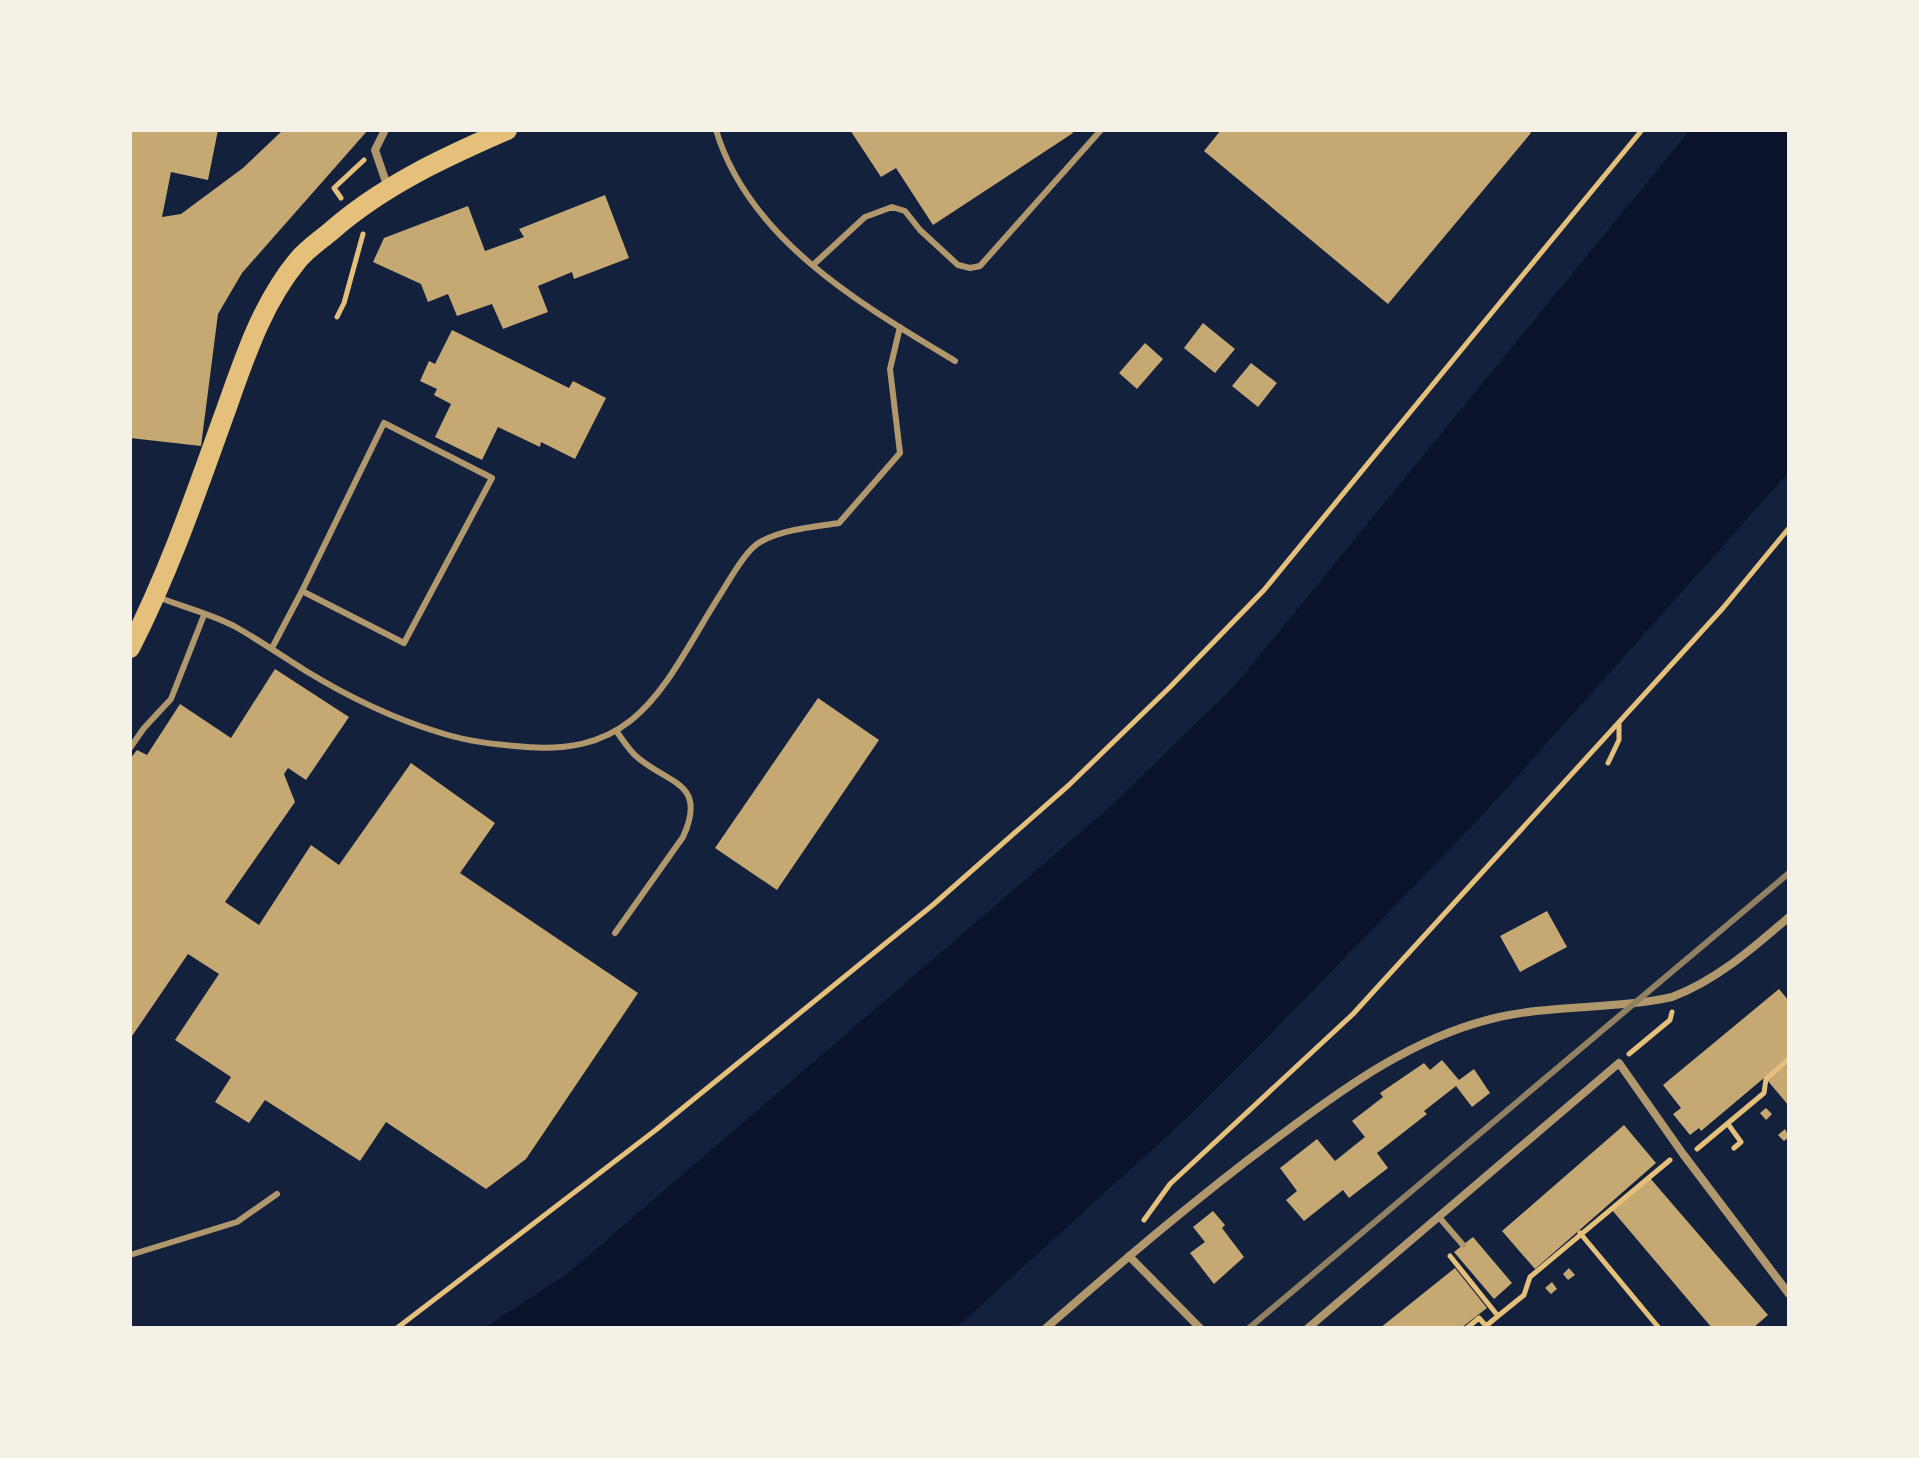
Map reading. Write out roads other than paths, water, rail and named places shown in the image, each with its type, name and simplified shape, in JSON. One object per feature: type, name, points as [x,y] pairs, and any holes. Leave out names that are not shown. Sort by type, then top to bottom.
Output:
[{"type":"main road","points":[[130,648],[157,596],[252,339],[272,295],[300,258],[351,213],[388,188],[446,157],[507,130]]},
{"type":"street","points":[[385,130],[375,150],[388,188]]},
{"type":"street","points":[[1046,1328],[1222,1178],[1326,1102],[1404,1052],[1457,1029],[1493,1018],[1672,997],[1716,976],[1789,917]]},
{"type":"street","points":[[1308,1328],[1619,1063],[1789,1294]]},
{"type":"street","points":[[1129,1256],[1200,1328]]},
{"type":"lane","points":[[716,130],[730,166],[764,218],[813,265],[900,327],[955,361]]},
{"type":"lane","points":[[813,265],[865,217],[892,207],[905,211],[920,230],[958,265],[970,268],[980,266],[1101,130]]},
{"type":"lane","points":[[157,596],[231,624],[307,672],[379,711],[440,733],[547,750],[591,743],[617,732],[638,716],[660,691],[735,572],[759,542],[798,529],[839,523],[900,453],[890,369],[900,327]]},
{"type":"lane","points":[[272,648],[384,423],[492,478],[404,643],[302,591]]},
{"type":"lane","points":[[130,748],[171,699],[204,615]]},
{"type":"lane","points":[[615,933],[683,837],[691,819],[691,805],[685,790],[637,757],[617,732]]},
{"type":"lane","points":[[130,1255],[237,1222],[277,1194]]},
{"type":"lane","points":[[1438,1216],[1463,1245]]},
{"type":"water","points":[[1690,130],[1789,130],[1789,472],[1480,818],[1187,1118],[956,1328],[484,1328],[567,1274],[1110,807],[1236,684]]},
{"type":"railway","points":[[1249,1328],[1789,873]]}]
